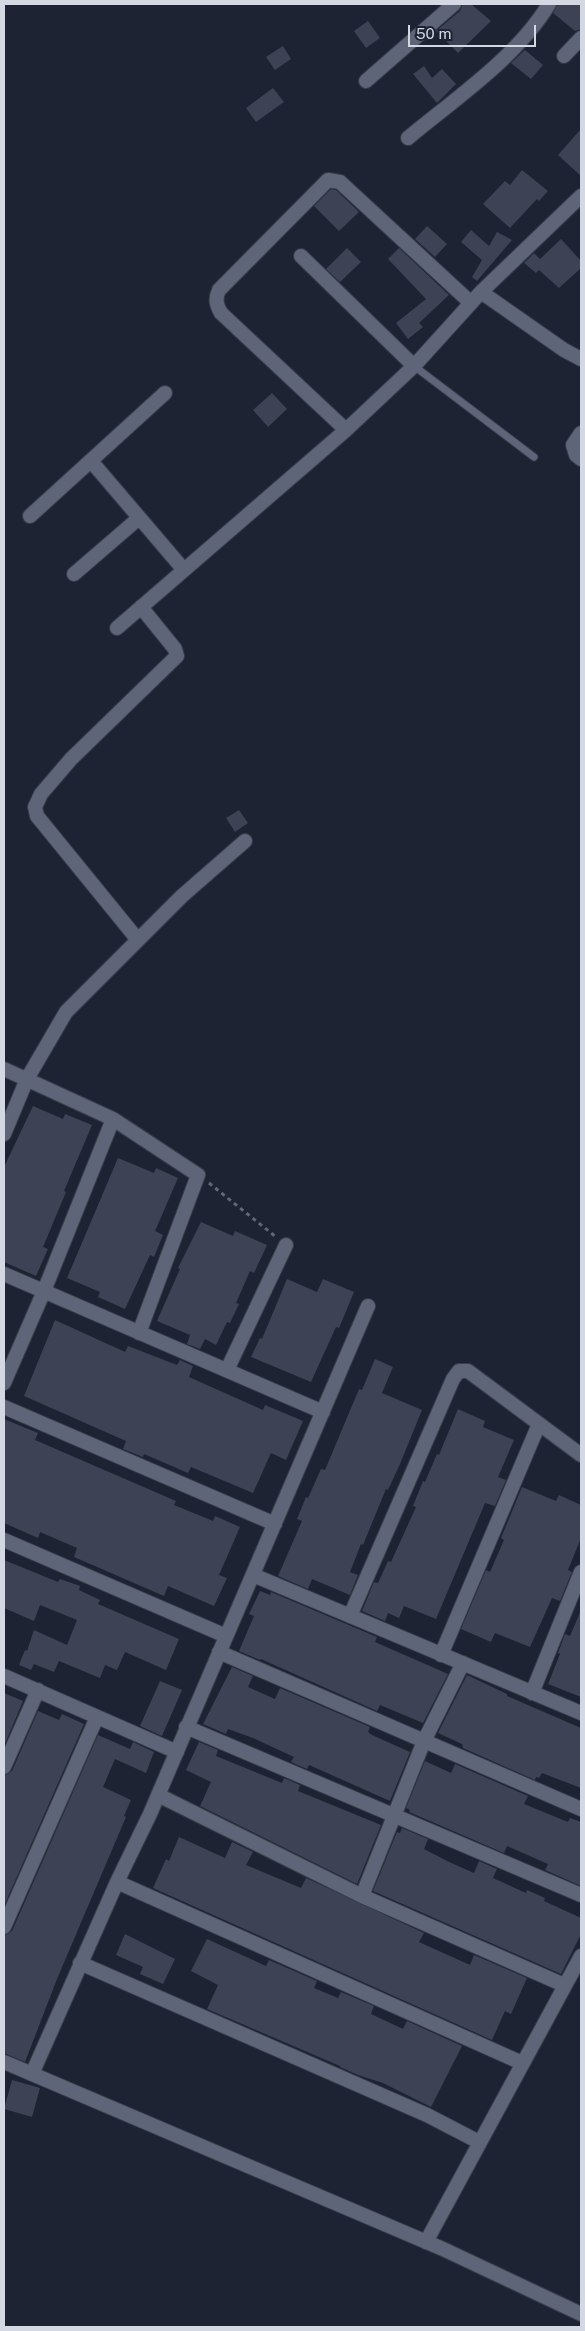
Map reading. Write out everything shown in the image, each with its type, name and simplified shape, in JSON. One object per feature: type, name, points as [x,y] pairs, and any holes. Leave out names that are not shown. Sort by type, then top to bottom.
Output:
[{"type":"street","points":[[366,81],[454,4]]},
{"type":"street","points":[[408,138],[507,55],[539,20],[549,4]]},
{"type":"street","points":[[564,56],[581,38]]},
{"type":"street","points":[[346,430],[221,313],[215,298],[219,290],[301,206],[328,180],[340,182],[472,303]]},
{"type":"street","points":[[117,628],[346,430],[414,366],[481,292],[581,196]]},
{"type":"street","points":[[301,256],[414,366]]},
{"type":"street","points":[[481,292],[564,350],[581,359]]},
{"type":"street","points":[[30,516],[165,393]]},
{"type":"street","points":[[581,433],[573,446],[576,454],[581,459]]},
{"type":"street","points":[[91,462],[184,570]]},
{"type":"street","points":[[74,574],[139,518]]},
{"type":"street","points":[[138,940],[37,816],[34,806],[41,794],[71,759],[176,656],[175,649],[141,607]]},
{"type":"street","points":[[4,1134],[27,1079],[66,1012],[182,896],[245,841]]},
{"type":"street","points":[[4,1069],[113,1119],[198,1175],[139,1333]]},
{"type":"street","points":[[4,1383],[44,1291],[113,1119]]},
{"type":"street","points":[[227,1370],[286,1245]]},
{"type":"street","points":[[4,1274],[323,1412]]},
{"type":"street","points":[[32,2074],[80,1963],[177,1752],[186,1727],[368,1306]]},
{"type":"street","points":[[350,1616],[453,1379],[460,1371],[468,1370],[581,1455]]},
{"type":"street","points":[[4,1407],[275,1524]]},
{"type":"street","points":[[441,1654],[540,1424]]},
{"type":"street","points":[[4,1540],[226,1636]]},
{"type":"street","points":[[532,1692],[581,1572]]},
{"type":"street","points":[[253,1575],[581,1713]]},
{"type":"street","points":[[219,1652],[581,1809]]},
{"type":"street","points":[[362,1896],[424,1741],[463,1663]]},
{"type":"street","points":[[4,1676],[177,1752]]},
{"type":"street","points":[[4,1767],[38,1690]]},
{"type":"street","points":[[4,1927],[97,1718]]},
{"type":"street","points":[[186,1727],[581,1894]]},
{"type":"street","points":[[158,1795],[362,1896],[564,1985]]},
{"type":"street","points":[[117,1882],[522,2063]]},
{"type":"street","points":[[426,2242],[581,1956]]},
{"type":"street","points":[[80,1963],[427,2115],[479,2142]]},
{"type":"street","points":[[4,2062],[426,2242],[581,2314]]},
{"type":"lane","points":[[414,366],[534,457]]},
{"type":"path","points":[[198,1175],[286,1245]]},
{"type":"building","points":[[463,4],[471,4],[491,21],[458,53],[436,31],[460,11]]},
{"type":"building","points":[[558,4],[581,4],[581,29],[575,31],[553,13]]},
{"type":"building","points":[[368,21],[380,38],[366,48],[354,31]]},
{"type":"building","points":[[283,46],[291,59],[275,70],[266,57]]},
{"type":"building","points":[[525,50],[543,65],[531,79],[511,63]]},
{"type":"building","points":[[424,66],[432,78],[442,69],[456,84],[437,103],[413,74]]},
{"type":"building","points":[[273,88],[284,102],[256,122],[246,108]]},
{"type":"building","points":[[581,129],[581,176],[558,155]]},
{"type":"building","points":[[522,170],[548,191],[539,201],[537,199],[510,228],[483,204],[505,181],[510,185]]},
{"type":"building","points":[[331,189],[336,190],[359,212],[339,231],[314,206]]},
{"type":"building","points":[[427,226],[447,244],[435,257],[415,239]]},
{"type":"building","points":[[471,230],[489,246],[497,232],[512,240],[477,281],[472,277],[482,260],[461,242]]},
{"type":"building","points":[[561,239],[581,261],[581,268],[559,288],[539,270],[536,273],[524,263],[534,253],[540,259]]},
{"type":"building","points":[[347,248],[361,262],[340,282],[326,269]]},
{"type":"building","points":[[399,248],[449,295],[419,323],[423,327],[408,339],[396,323],[426,299],[388,259]]},
{"type":"building","points":[[272,393],[287,409],[268,427],[253,410]]},
{"type":"building","points":[[239,810],[248,823],[235,832],[226,818]]},
{"type":"building","points":[[33,1106],[63,1119],[65,1114],[92,1125],[43,1247],[48,1249],[36,1276],[4,1262],[4,1167]]},
{"type":"building","points":[[118,1158],[154,1173],[156,1168],[178,1178],[155,1231],[163,1235],[154,1257],[150,1255],[125,1309],[98,1297],[100,1292],[67,1278]]},
{"type":"building","points":[[201,1222],[233,1236],[235,1231],[267,1245],[254,1273],[250,1271],[236,1303],[239,1304],[230,1323],[227,1322],[216,1345],[205,1339],[200,1349],[187,1344],[190,1335],[157,1321],[180,1269],[178,1268]]},
{"type":"building","points":[[287,1279],[317,1292],[323,1279],[354,1292],[339,1328],[336,1327],[311,1382],[251,1357],[260,1338],[262,1339]]},
{"type":"building","points":[[55,1320],[125,1352],[128,1346],[177,1365],[180,1360],[193,1366],[189,1377],[263,1410],[265,1405],[303,1421],[286,1460],[271,1453],[253,1493],[191,1467],[188,1473],[144,1454],[143,1457],[123,1449],[126,1441],[24,1396]]},
{"type":"building","points":[[375,1359],[393,1367],[382,1393],[422,1410],[400,1464],[388,1490],[386,1489],[350,1572],[358,1575],[350,1595],[312,1579],[308,1589],[278,1576],[302,1521],[297,1519],[306,1497],[308,1498],[321,1469],[325,1470],[359,1389],[362,1390]]},
{"type":"building","points":[[458,1409],[485,1421],[483,1427],[514,1440],[498,1477],[506,1480],[495,1506],[485,1503],[436,1619],[404,1606],[399,1618],[388,1613],[385,1621],[362,1611],[374,1582],[378,1583],[388,1561],[391,1562],[416,1507],[413,1506],[423,1481],[425,1482],[437,1454],[439,1455]]},
{"type":"building","points":[[4,1419],[38,1433],[35,1440],[176,1501],[174,1505],[213,1521],[215,1516],[240,1527],[219,1575],[227,1578],[214,1606],[168,1586],[164,1596],[74,1557],[77,1548],[40,1532],[38,1538],[4,1523]]},
{"type":"building","points":[[522,1487],[556,1501],[559,1495],[581,1505],[581,1538],[568,1570],[572,1572],[560,1601],[552,1598],[530,1647],[495,1633],[491,1642],[461,1629],[486,1570],[490,1572],[504,1540],[501,1538]]},
{"type":"building","points":[[4,1560],[58,1582],[60,1579],[80,1586],[79,1590],[100,1600],[98,1604],[179,1639],[166,1670],[125,1652],[117,1670],[105,1665],[100,1678],[59,1661],[54,1672],[34,1664],[31,1670],[19,1665],[25,1650],[27,1651],[34,1630],[67,1645],[77,1620],[40,1605],[34,1621],[4,1608]]},
{"type":"building","points":[[260,1591],[270,1595],[271,1592],[377,1637],[375,1642],[448,1674],[423,1723],[380,1705],[377,1711],[239,1651],[254,1616],[249,1614]]},
{"type":"building","points":[[581,1610],[581,1697],[548,1684],[560,1654],[558,1653],[565,1634],[570,1636]]},
{"type":"building","points":[[232,1667],[253,1676],[248,1687],[275,1699],[280,1688],[370,1727],[368,1732],[372,1735],[410,1752],[390,1801],[309,1765],[307,1769],[291,1762],[294,1757],[253,1738],[228,1729],[226,1734],[203,1724]]},
{"type":"building","points":[[467,1675],[507,1694],[507,1696],[581,1728],[581,1788],[542,1773],[535,1780],[463,1748],[462,1744],[438,1733]]},
{"type":"building","points":[[160,1681],[182,1690],[162,1736],[140,1726]]},
{"type":"building","points":[[4,1693],[23,1701],[4,1746]]},
{"type":"building","points":[[38,1711],[59,1720],[62,1714],[84,1724],[4,1906],[4,1776],[12,1771]]},
{"type":"building","points":[[98,1735],[130,1749],[133,1742],[154,1752],[146,1773],[115,1759],[103,1787],[131,1800],[124,1816],[126,1817],[57,1979],[25,2062],[4,2053],[4,1936],[12,1931]]},
{"type":"building","points":[[199,1742],[218,1750],[216,1756],[282,1783],[284,1778],[300,1785],[298,1791],[381,1825],[357,1884],[200,1806],[211,1782],[186,1770]]},
{"type":"building","points":[[425,1761],[451,1773],[455,1764],[528,1796],[524,1804],[568,1822],[570,1818],[581,1822],[581,1886],[545,1870],[548,1864],[507,1846],[504,1853],[409,1812],[410,1810],[406,1808]]},
{"type":"building","points":[[402,1828],[428,1839],[424,1849],[449,1862],[474,1873],[479,1861],[497,1869],[493,1878],[526,1893],[527,1890],[545,1898],[544,1901],[581,1918],[581,1934],[561,1974],[373,1891],[397,1832],[400,1833]]},
{"type":"building","points":[[179,1837],[225,1858],[232,1842],[253,1852],[246,1865],[301,1888],[306,1878],[424,1933],[419,1942],[470,1965],[474,1955],[527,1978],[511,2014],[505,2011],[492,2040],[153,1888],[166,1859],[169,1861]]},
{"type":"building","points":[[125,1934],[175,1959],[163,1984],[140,1974],[143,1967],[116,1955]]},
{"type":"building","points":[[207,1939],[266,1966],[269,1960],[317,1981],[314,1988],[338,1998],[341,1992],[374,2006],[371,2014],[403,2029],[407,2021],[462,2046],[431,2107],[383,2083],[358,2075],[207,2009],[218,1985],[191,1971]]},
{"type":"building","points":[[12,2080],[40,2088],[32,2117],[4,2109]]}]
